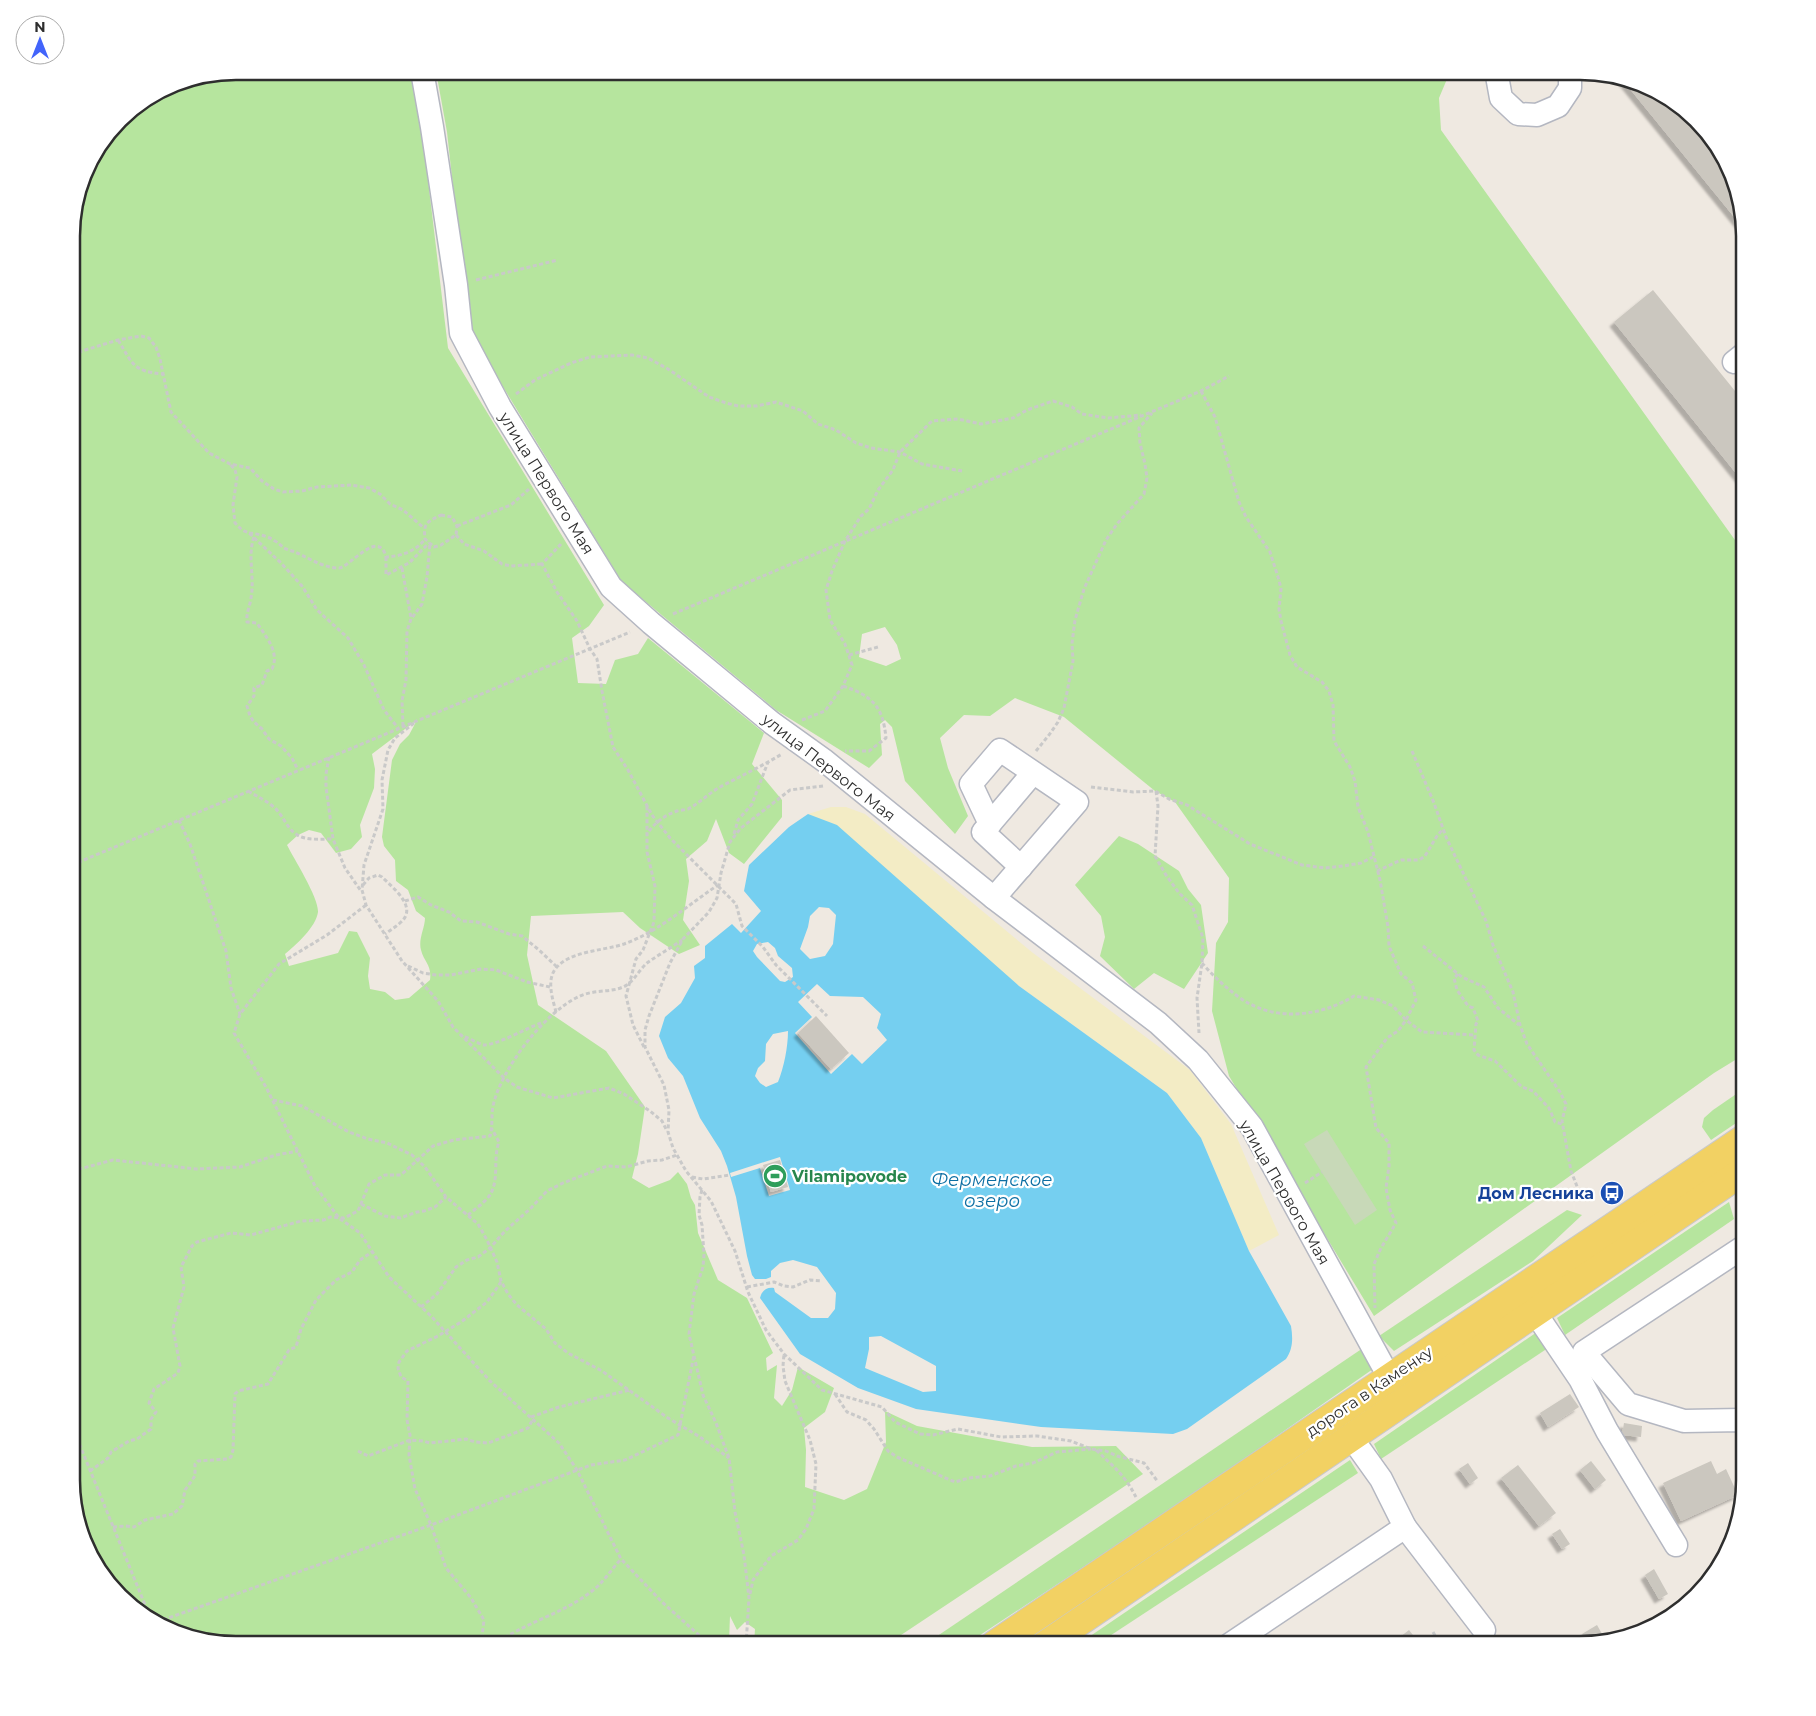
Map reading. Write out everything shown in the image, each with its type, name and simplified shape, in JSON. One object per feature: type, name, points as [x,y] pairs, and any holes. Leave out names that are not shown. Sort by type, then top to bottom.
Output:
[{"type":"main road","name":"дорога в Каменку","points":[[1006,1636],[1736,1144]]},
{"type":"main road","name":"дорога в Каменку","points":[[1057,1636],[1534,1311],[1736,1176]]},
{"type":"street","name":"улица Первого Мая","points":[[424,80],[456,286],[461,333],[500,407],[611,586],[643,627],[854,784],[994,898],[1158,1023],[1198,1060],[1252,1127],[1389,1377]]},
{"type":"street","points":[[1499,80],[1501,98],[1518,114],[1538,115],[1558,106],[1570,88],[1570,80]]},
{"type":"street","points":[[990,824],[971,784],[1000,750],[1077,802],[994,898]]},
{"type":"street","points":[[1021,867],[983,832],[1033,773]]},
{"type":"street","points":[[1736,1252],[1584,1352],[1628,1404],[1684,1421],[1736,1420]]},
{"type":"street","points":[[1534,1311],[1580,1379],[1607,1431],[1676,1546]]},
{"type":"street","points":[[1351,1437],[1381,1479],[1406,1527],[1484,1630]]},
{"type":"street","points":[[1241,1636],[1406,1527]]},
{"type":"path","points":[[456,286],[558,260]]},
{"type":"path","points":[[80,352],[118,340],[141,336],[149,338],[156,347],[171,412],[209,453],[230,464],[250,468],[262,481],[274,489],[283,492],[350,485],[369,488],[380,494],[390,504],[403,510],[424,528]]},
{"type":"path","points":[[118,340],[128,358],[136,367],[148,373],[163,374]]},
{"type":"path","points":[[500,407],[535,380],[571,363],[590,357],[632,355],[648,358],[662,365],[709,397],[738,406],[756,406],[776,402],[803,411],[818,424],[836,430],[856,443],[870,448],[900,452],[922,464],[962,472]]},
{"type":"path","points":[[80,862],[1154,411],[1201,391],[1228,376]]},
{"type":"path","points":[[1201,391],[1215,417],[1239,502],[1270,552],[1281,589],[1279,609],[1290,655],[1297,667],[1322,682],[1329,691],[1333,705],[1334,741],[1350,766],[1355,781],[1358,807],[1368,832],[1377,871],[1390,946],[1401,974],[1412,983],[1416,1000],[1406,1020],[1398,1030],[1387,1038],[1366,1067],[1376,1128],[1389,1143],[1389,1166],[1386,1188],[1390,1210],[1396,1223],[1390,1236],[1380,1248],[1374,1264],[1375,1310]]},
{"type":"path","points":[[772,723],[802,720],[825,711],[843,686],[852,665],[845,644],[830,620],[826,590],[845,541],[861,516],[869,509],[878,490],[893,470],[900,452],[932,421],[958,419],[981,424],[1013,418],[1027,410],[1053,400],[1072,407],[1082,414],[1108,418],[1146,414]]},
{"type":"path","points":[[1033,773],[1034,752],[1058,722],[1064,708],[1072,661],[1075,620],[1084,589],[1106,540],[1117,524],[1144,494],[1147,478],[1139,428],[1154,411]]},
{"type":"path","points":[[230,464],[235,470],[237,477],[233,505],[235,523],[242,530],[275,540],[285,549],[319,564],[340,568],[346,566],[355,556],[372,548],[380,547],[385,551],[386,575],[409,563],[430,543]]},
{"type":"path","points":[[457,526],[510,505],[524,494]]},
{"type":"path","points":[[386,556],[398,555],[418,548],[425,539],[424,528],[426,524],[441,515],[452,517],[457,526],[456,535],[464,544],[484,551],[502,564],[511,566],[542,564],[575,528]]},
{"type":"path","points":[[249,533],[302,586],[316,610],[348,638],[364,665],[384,710],[398,728]]},
{"type":"path","points":[[425,539],[434,547],[441,545],[456,535]]},
{"type":"path","points":[[254,537],[250,548],[253,576],[251,599],[246,616],[247,622],[257,623],[270,642],[274,652],[274,665],[272,669],[267,671],[262,685],[254,688],[254,696],[247,706],[254,722],[269,739],[281,746],[292,758],[298,770]]},
{"type":"path","points":[[403,726],[402,701],[406,684],[407,631],[411,619],[422,604],[430,543]]},
{"type":"path","points":[[542,564],[557,592],[577,621],[590,649],[598,659],[613,747],[657,821],[670,838],[736,904],[742,926],[764,947],[776,965],[827,1016]]},
{"type":"path","points":[[402,567],[411,619]]},
{"type":"path","points":[[848,655],[878,647]]},
{"type":"path","points":[[824,761],[842,752],[869,751],[886,738],[884,720],[878,708],[861,692],[843,686]]},
{"type":"path","points":[[418,720],[396,738],[388,750],[382,780],[382,809],[364,865],[363,894],[366,905],[385,934],[406,965],[438,1001],[453,1027],[504,1078],[517,1087],[552,1098],[609,1088],[624,1094],[662,1121],[686,1172],[711,1201],[735,1251],[747,1287],[766,1330],[784,1354],[822,1390],[882,1407],[895,1422],[920,1434],[933,1435],[958,1429],[1001,1437],[1037,1436],[1071,1441],[1144,1463],[1158,1482]]},
{"type":"path","points":[[648,832],[657,821],[675,812],[687,809],[706,798],[719,787],[800,743]]},
{"type":"path","points":[[1412,751],[1452,852],[1486,921],[1493,944],[1513,992],[1520,1025],[1527,1044],[1560,1092],[1566,1104],[1563,1124],[1570,1171],[1580,1194]]},
{"type":"path","points":[[329,757],[326,787],[334,839],[345,868],[363,894]]},
{"type":"path","points":[[734,837],[738,820],[752,804],[768,762]]},
{"type":"path","points":[[90,1471],[108,1458],[111,1452],[129,1441],[137,1439],[151,1429],[151,1419],[156,1412],[149,1403],[152,1393],[178,1373],[180,1366],[173,1328],[184,1286],[181,1267],[192,1246],[197,1242],[214,1236],[232,1234],[251,1235],[300,1221],[324,1220],[330,1217],[344,1218],[358,1211],[369,1184],[385,1175],[401,1175],[433,1146],[454,1140],[490,1136],[493,1106],[504,1078],[519,1052],[544,1022],[577,997],[595,991],[625,987],[646,964],[683,939],[709,912],[717,898],[718,885],[730,842],[741,828],[790,790],[825,785],[854,784]]},
{"type":"path","points":[[1068,796],[1086,786],[1134,792],[1156,791],[1169,799],[1188,804],[1250,844],[1302,865],[1325,868],[1343,866],[1362,863],[1373,857]]},
{"type":"path","points":[[248,791],[267,801],[280,814],[291,831],[305,838],[334,839]]},
{"type":"path","points":[[1156,791],[1158,806],[1156,856],[1166,875],[1179,893],[1192,905],[1203,938],[1197,998],[1198,1060]]},
{"type":"path","points":[[648,805],[646,818],[648,832],[647,852],[655,886],[654,922],[644,950],[636,959],[626,996],[633,1025],[664,1084],[669,1110],[668,1132]]},
{"type":"path","points":[[179,820],[190,844],[226,951],[230,988],[240,1014]]},
{"type":"path","points":[[1377,871],[1401,860],[1419,860],[1425,856],[1437,836],[1444,829]]},
{"type":"path","points":[[362,885],[369,878],[378,875],[405,901],[407,914],[402,922],[385,934]]},
{"type":"path","points":[[556,1012],[550,987],[553,972],[562,962],[574,956],[624,944],[652,931],[718,885]]},
{"type":"path","points":[[405,901],[418,897],[431,905],[449,912],[461,921],[477,922],[509,934],[522,936],[557,967]]},
{"type":"path","points":[[366,905],[327,935],[279,964],[240,1014],[234,1033],[272,1100],[315,1186],[339,1218],[360,1234],[389,1277],[446,1332],[490,1381],[559,1443],[577,1470],[621,1559],[662,1602],[700,1636]]},
{"type":"path","points":[[645,1048],[645,1030],[649,1016],[670,963],[683,939]]},
{"type":"path","points":[[1422,946],[1458,974],[1484,987],[1498,1008],[1520,1025]]},
{"type":"path","points":[[1202,963],[1214,977],[1248,1003],[1269,1011],[1293,1014],[1321,1011],[1340,1005],[1354,996],[1379,1000],[1394,1006],[1406,1020],[1422,1032],[1475,1035]]},
{"type":"path","points":[[406,965],[423,973],[436,975],[451,975],[481,968],[496,970],[527,982],[550,987]]},
{"type":"path","points":[[1458,974],[1454,978],[1454,985],[1465,1002],[1475,1012],[1478,1021],[1476,1024],[1474,1050],[1478,1055],[1495,1061],[1522,1087],[1533,1091],[1549,1108],[1555,1122],[1563,1124]]},
{"type":"path","points":[[462,1036],[484,1045],[504,1039],[526,1028],[544,1022]]},
{"type":"path","points":[[272,1100],[302,1106],[349,1132],[368,1139],[388,1143],[412,1155],[425,1167],[446,1197],[478,1224],[497,1262],[501,1281],[508,1294],[517,1305],[546,1329],[555,1343],[568,1353],[602,1371],[729,1458]]},
{"type":"path","points":[[468,1215],[491,1194],[499,1142],[492,1129]]},
{"type":"path","points":[[80,1169],[113,1160],[197,1169],[240,1167],[276,1154],[298,1151]]},
{"type":"path","points":[[421,1307],[438,1294],[456,1267],[490,1248],[547,1191],[607,1166],[626,1167],[677,1156]]},
{"type":"path","points":[[691,1177],[703,1179],[730,1175]]},
{"type":"path","points":[[702,1189],[699,1215],[702,1225],[703,1267],[694,1294],[689,1334],[703,1395],[729,1458],[735,1512],[744,1555],[749,1598]]},
{"type":"path","points":[[361,1204],[385,1216],[400,1218],[435,1207],[446,1197]]},
{"type":"path","points":[[113,1527],[134,1527],[145,1520],[173,1514],[182,1506],[184,1490],[195,1476],[195,1464],[198,1461],[230,1457],[233,1450],[235,1394],[238,1391],[268,1384],[290,1350],[296,1347],[301,1329],[316,1300],[336,1280],[352,1272],[360,1260],[372,1252]]},
{"type":"path","points":[[747,1287],[774,1282],[784,1286],[793,1286],[810,1280],[822,1281]]},
{"type":"path","points":[[482,1636],[484,1620],[471,1598],[446,1568],[431,1525],[415,1489],[409,1455],[410,1440],[407,1420],[408,1381],[400,1377],[398,1368],[399,1362],[407,1351],[446,1332],[461,1322],[487,1302],[501,1281]]},
{"type":"path","points":[[747,1636],[749,1598],[753,1580],[771,1556],[798,1540],[806,1530],[814,1509],[816,1464],[810,1440],[785,1381],[784,1354]]},
{"type":"path","points":[[165,1619],[431,1525],[591,1465],[625,1460],[678,1435],[694,1355]]},
{"type":"path","points":[[358,1452],[368,1456],[410,1440],[430,1443],[466,1439],[475,1442],[488,1442],[528,1428],[532,1418],[559,1407],[630,1390]]},
{"type":"path","points":[[835,1394],[847,1412],[866,1420],[888,1450],[897,1457],[955,1482],[969,1478],[990,1476],[1016,1466],[1033,1463],[1057,1452],[1093,1449],[1121,1473],[1136,1497]]},
{"type":"path","points":[[80,1446],[146,1608]]},
{"type":"path","points":[[505,1636],[577,1600],[598,1586],[621,1559]]},
{"type":"path","points":[[1433,1632],[1435,1636]]},
{"type":"green space","points":[[236,80],[413,80],[423,138],[448,348],[604,605],[589,626],[572,638],[578,683],[606,684],[615,660],[638,654],[648,638],[764,733],[752,764],[782,800],[782,817],[744,864],[729,853],[716,819],[707,841],[686,859],[689,881],[683,920],[700,945],[679,954],[640,928],[623,912],[531,916],[527,955],[538,1005],[606,1051],[645,1107],[638,1154],[632,1178],[649,1188],[670,1180],[678,1172],[687,1184],[695,1205],[698,1233],[718,1280],[747,1298],[773,1353],[766,1358],[767,1371],[777,1365],[774,1398],[782,1406],[792,1390],[798,1367],[834,1388],[825,1412],[804,1428],[806,1450],[805,1487],[844,1500],[867,1489],[886,1442],[885,1411],[917,1426],[1032,1447],[1116,1446],[1143,1474],[900,1636],[755,1636],[755,1629],[745,1622],[737,1630],[730,1616],[729,1636],[215,1635],[195,1631],[167,1620],[149,1610],[133,1597],[106,1567],[92,1540],[85,1521],[80,1491],[80,225],[85,195],[92,176],[112,141],[141,112],[176,92],[195,85],[215,81]],"holes":[[[417,720],[409,735],[400,744],[392,760],[382,837],[384,846],[395,860],[396,881],[408,890],[416,911],[425,918],[420,946],[429,967],[430,980],[409,998],[395,1000],[385,992],[370,989],[368,976],[370,958],[357,932],[349,931],[338,953],[289,966],[285,954],[310,930],[318,912],[315,898],[287,845],[298,835],[309,830],[321,833],[336,853],[351,849],[362,837],[360,825],[374,788],[375,769],[372,754]]]},
{"type":"green space","points":[[438,80],[1447,80],[1439,98],[1441,130],[1736,541],[1736,1060],[1714,1073],[1374,1316],[1229,1076],[1212,1011],[1216,943],[1228,922],[1229,878],[1175,802],[1155,791],[1064,717],[1015,698],[990,716],[964,715],[940,738],[948,768],[968,816],[955,834],[905,781],[892,727],[885,720],[880,724],[882,755],[869,768],[776,710],[622,582],[469,331],[447,132]],"holes":[[[885,627],[897,645],[901,659],[886,666],[859,657],[862,634]]]},
{"type":"green space","points":[[1119,836],[1138,844],[1179,871],[1188,889],[1201,905],[1208,953],[1184,989],[1154,973],[1134,989],[1100,956],[1105,937],[1101,916],[1075,885]]},
{"type":"green space","points":[[1736,1094],[1736,1123],[1711,1140],[1702,1127],[1704,1118]]},
{"type":"green space","points":[[1327,1130],[1377,1210],[1355,1225],[1304,1144]]},
{"type":"green space","points":[[1729,1202],[1734,1219],[1565,1335],[1557,1318]]},
{"type":"green space","points":[[1567,1210],[1582,1215],[1533,1261],[1394,1351],[1379,1336]]},
{"type":"green space","points":[[1537,1332],[1551,1346],[1381,1459],[1374,1444]]},
{"type":"green space","points":[[1363,1348],[1373,1369],[1191,1496],[979,1636],[937,1636]]},
{"type":"green space","points":[[1350,1460],[1358,1473],[1110,1636],[1090,1636]]},
{"type":"sand","points":[[831,807],[846,807],[865,814],[1033,953],[1190,1070],[1231,1124],[1279,1235],[1249,1251],[1201,1138],[1167,1093],[1019,986],[808,814]]},
{"type":"water","name":"Ферменское озеро","points":[[808,814],[837,825],[1019,986],[1167,1093],[1201,1138],[1249,1251],[1291,1326],[1292,1343],[1286,1359],[1187,1429],[1173,1434],[1041,1427],[916,1409],[858,1388],[800,1354],[760,1298],[763,1291],[774,1288],[775,1292],[811,1318],[828,1318],[835,1309],[836,1293],[817,1267],[793,1260],[780,1263],[771,1271],[771,1277],[766,1279],[755,1279],[752,1275],[736,1197],[727,1166],[721,1151],[700,1118],[683,1076],[668,1058],[659,1036],[665,1017],[681,1003],[695,978],[694,966],[705,958],[705,946],[732,924],[741,933],[761,911],[744,891],[749,865],[789,827]],"holes":[[[819,907],[829,908],[836,915],[833,944],[825,956],[810,959],[800,949],[810,916]],[[768,942],[775,948],[778,956],[792,968],[793,977],[785,982],[780,981],[753,951],[757,944]],[[817,984],[830,996],[863,997],[881,1014],[877,1028],[887,1040],[862,1064],[852,1054],[831,1074],[795,1033],[812,1017],[798,1002]],[[788,1031],[785,1057],[778,1082],[766,1087],[755,1076],[758,1068],[765,1061],[766,1044],[773,1034]],[[881,1336],[936,1366],[936,1391],[923,1392],[865,1368],[869,1349],[869,1337]]]},
{"type":"pier","points":[[780,1157],[790,1190],[769,1196],[760,1168],[731,1177],[730,1173]]},
{"type":"building","points":[[1629,88],[1667,106],[1697,133],[1710,149],[1720,167],[1731,195],[1735,218]]},
{"type":"building","points":[[1653,290],[1736,392],[1736,473],[1614,322]]},
{"type":"building","points":[[816,1016],[849,1053],[831,1069],[798,1033]]},
{"type":"building","name":"Vilamipovode","points":[[780,1160],[788,1187],[771,1192],[763,1165]]},
{"type":"building","points":[[1570,1394],[1579,1407],[1548,1427],[1540,1413]]},
{"type":"building","points":[[1624,1423],[1642,1426],[1641,1437],[1622,1435]]},
{"type":"building","points":[[1591,1461],[1606,1480],[1595,1489],[1580,1470]]},
{"type":"building","points":[[1711,1461],[1717,1474],[1726,1469],[1736,1491],[1735,1496],[1681,1521],[1663,1483]]},
{"type":"building","points":[[1468,1463],[1478,1478],[1470,1484],[1459,1469]]},
{"type":"building","points":[[1518,1465],[1556,1513],[1539,1526],[1501,1478]]},
{"type":"building","points":[[1560,1529],[1570,1544],[1562,1549],[1552,1534]]},
{"type":"building","points":[[1654,1569],[1668,1594],[1659,1599],[1645,1575]]},
{"type":"building","points":[[1597,1625],[1602,1634],[1583,1636],[1582,1634]]},
{"type":"building","points":[[1409,1630],[1414,1636],[1401,1636]]},
{"type":"place","name":"Vilamipovode","points":[[775,1176]]},
{"type":"place","name":"Дом Лесника","points":[[1612,1193]]}]
